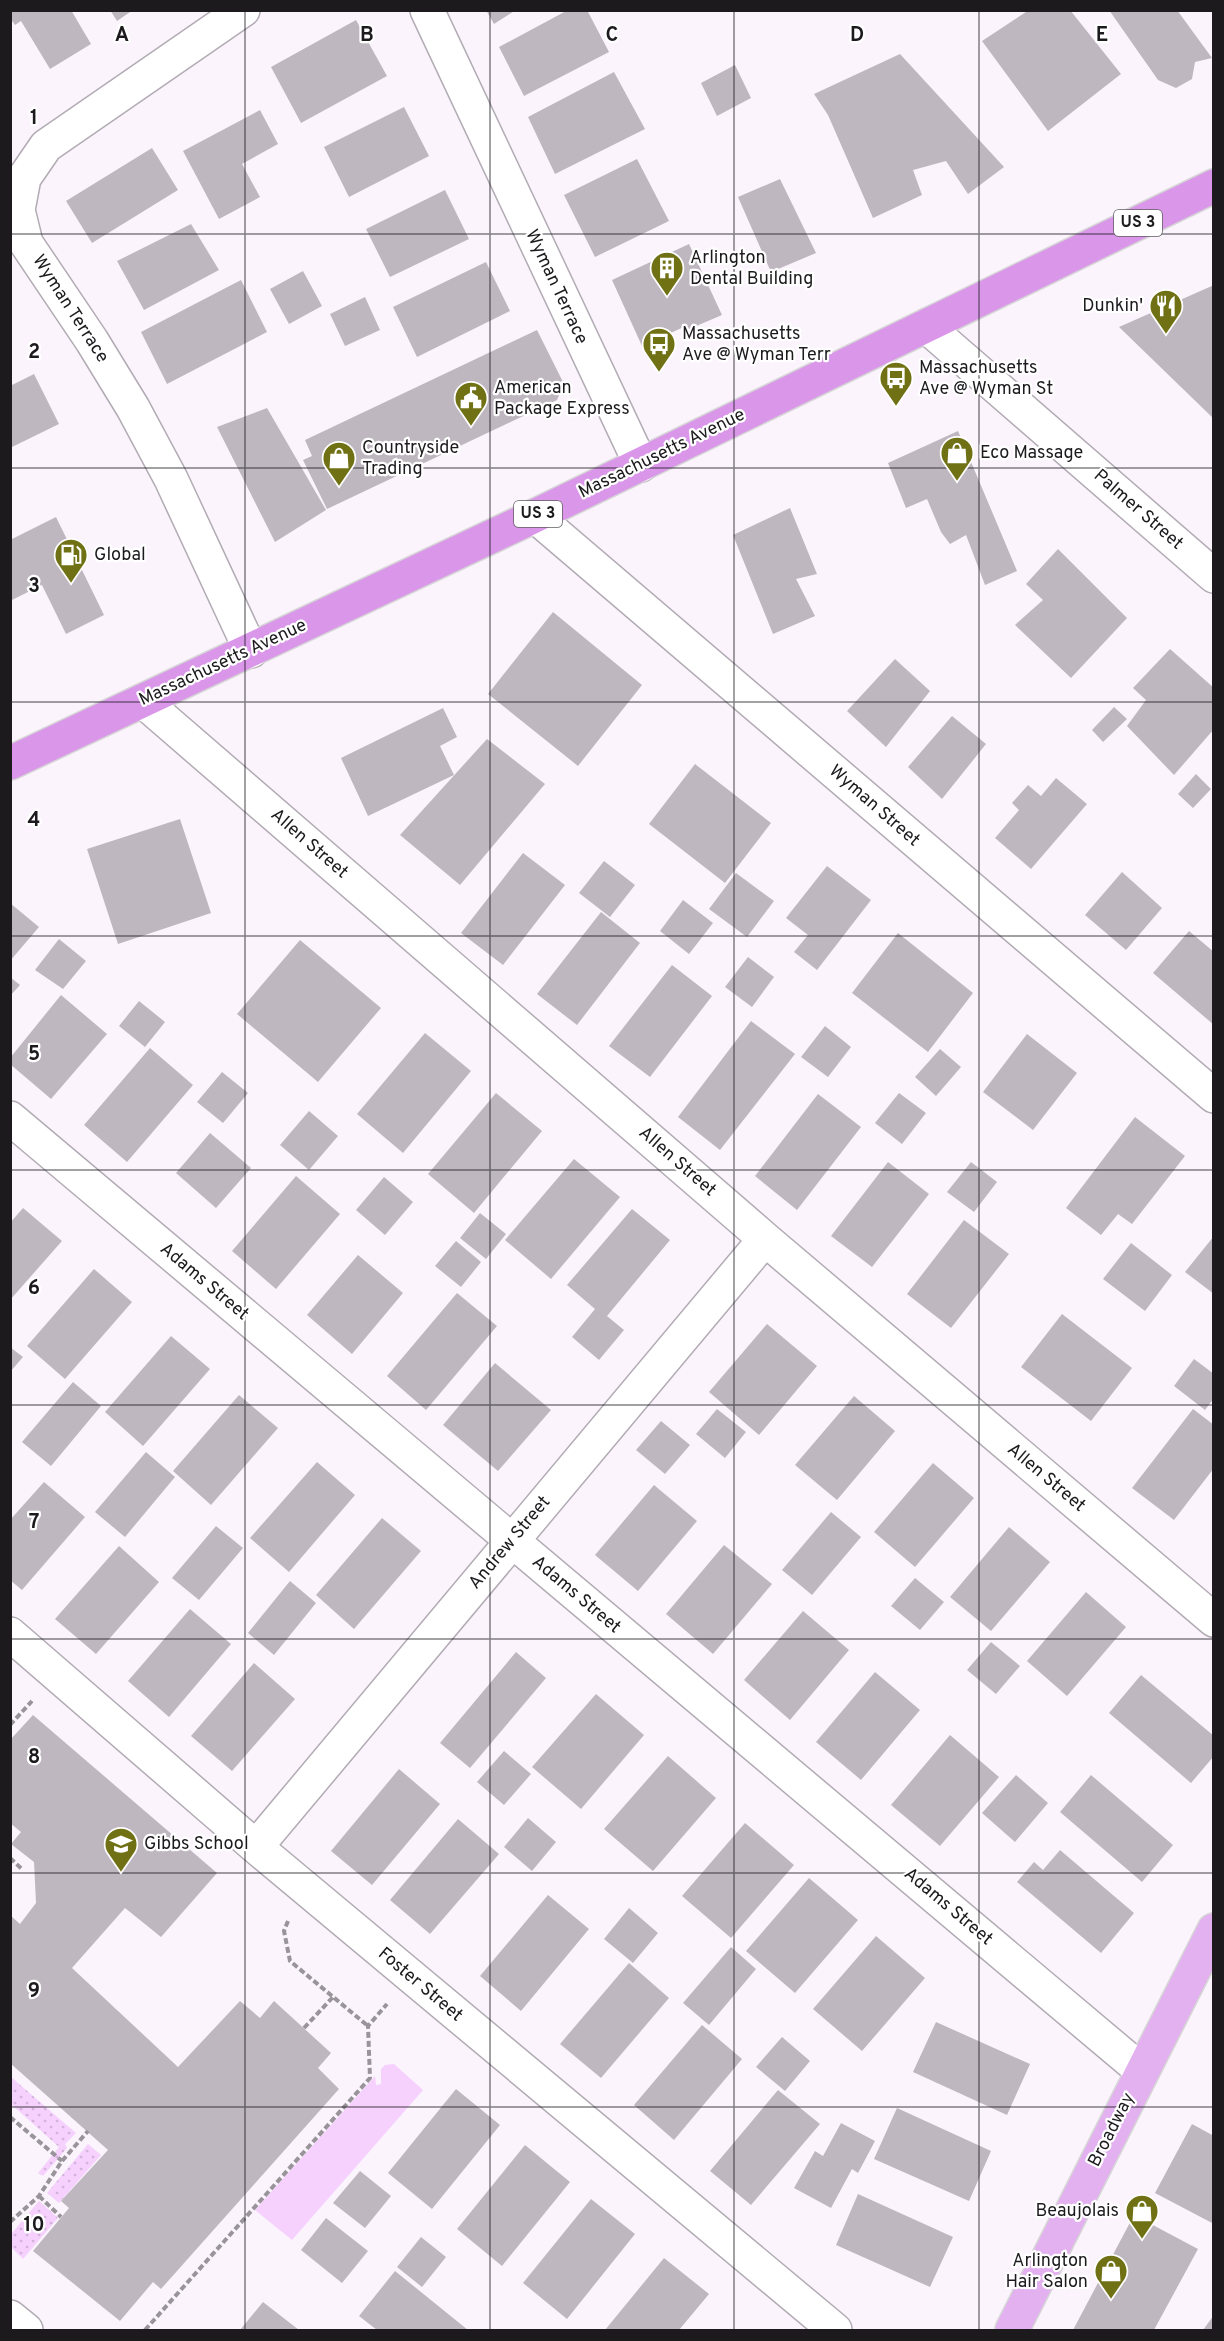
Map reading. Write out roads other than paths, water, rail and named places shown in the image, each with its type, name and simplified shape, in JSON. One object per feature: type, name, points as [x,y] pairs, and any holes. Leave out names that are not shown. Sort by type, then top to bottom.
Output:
[{"type":"highway","name":"Massachusetts Avenue","points":[[10,763],[535,516],[1214,186]]},
{"type":"main road","name":"Broadway","points":[[1012,2331],[1214,1930]]},
{"type":"street","name":"Wyman Terrace","points":[[243,10],[46,146],[24,178],[18,210],[26,243],[92,341],[133,408],[171,479],[251,651]]},
{"type":"street","name":"Wyman Terrace","points":[[426,10],[641,465]]},
{"type":"street","name":"Palmer Street","points":[[926,326],[1214,576]]},
{"type":"street","name":"Wyman Street","points":[[535,516],[1214,1096]]},
{"type":"street","name":"Allen Street","points":[[143,701],[765,1239],[1214,1620]]},
{"type":"street","name":"Adams Street","points":[[10,1118],[1142,2071]]},
{"type":"street","name":"Andrew Street","points":[[256,1847],[765,1239]]},
{"type":"street","name":"Foster Street","points":[[10,1635],[256,1847],[835,2331]]},
{"type":"street","points":[[10,2317],[26,2331]]},
{"type":"place","name":"Arlington Dental Building","points":[[667,297]]},
{"type":"place","name":"Dunkin'","points":[[1166,335]]},
{"type":"place","name":"Massachusetts Ave @ Wyman Terr","points":[[659,373]]},
{"type":"place","name":"Massachusetts Ave @ Wyman St","points":[[896,407]]},
{"type":"place","name":"American Package Express","points":[[471,427]]},
{"type":"place","name":"Eco Massage","points":[[957,482]]},
{"type":"place","name":"Countryside Trading","points":[[339,487]]},
{"type":"place","name":"Global","points":[[71,584]]},
{"type":"place","name":"Gibbs School","points":[[121,1873]]},
{"type":"place","name":"Beaujolais","points":[[1142,2240]]},
{"type":"place","name":"Arlington Hair Salon","points":[[1111,2300]]}]
